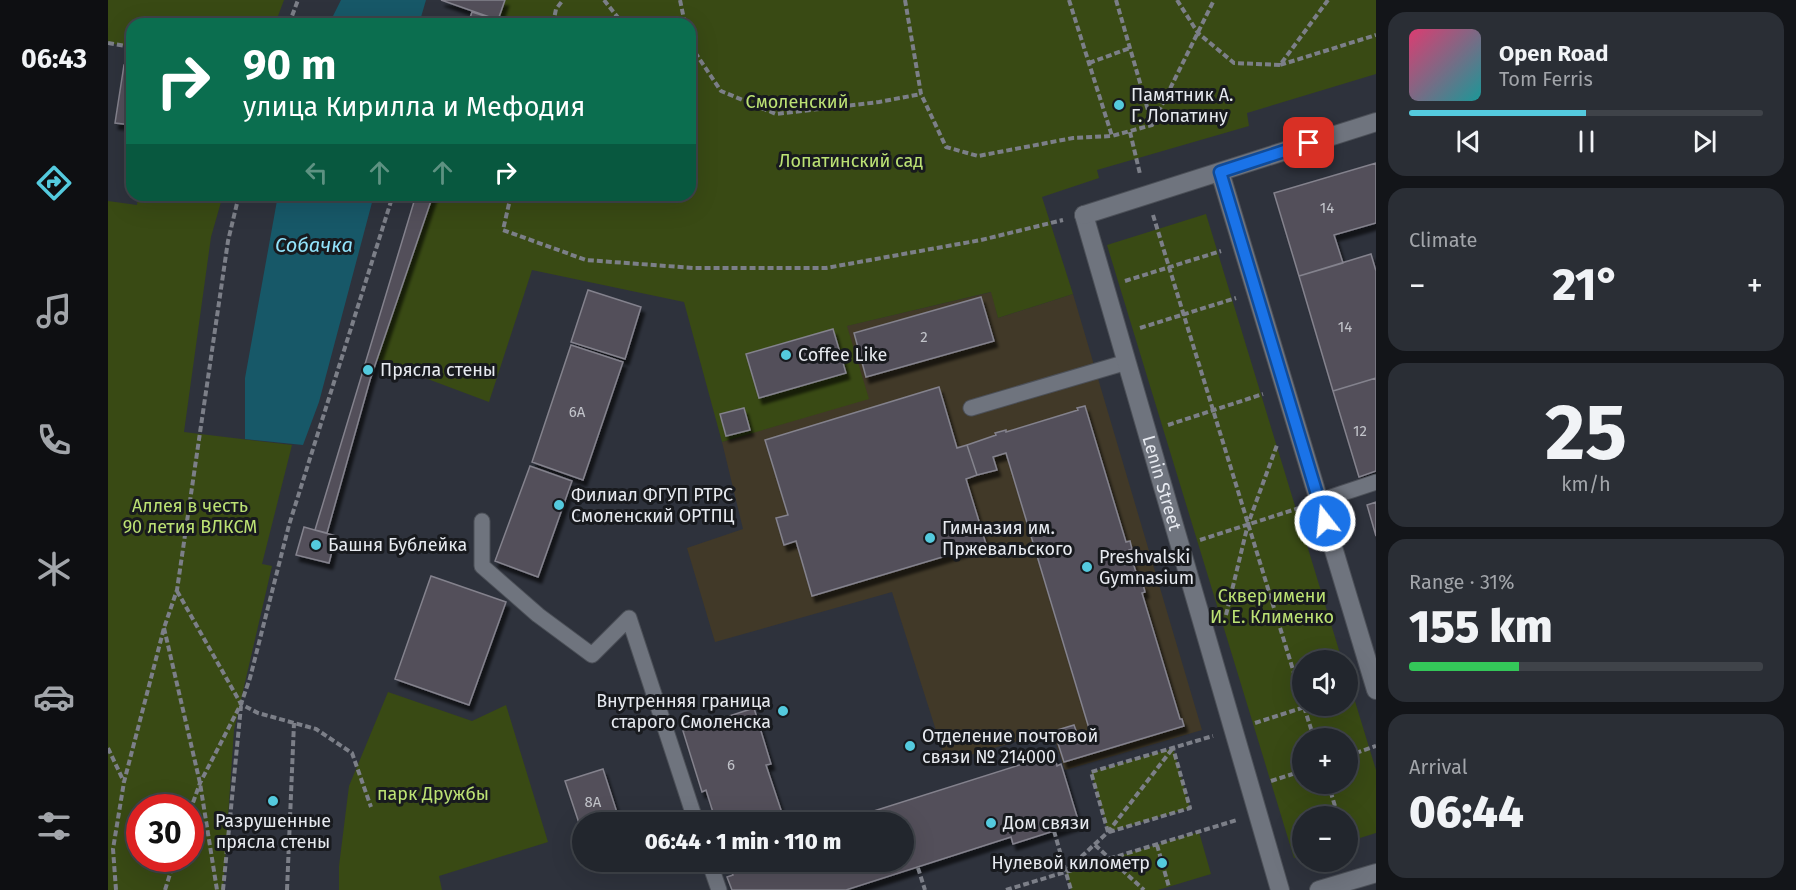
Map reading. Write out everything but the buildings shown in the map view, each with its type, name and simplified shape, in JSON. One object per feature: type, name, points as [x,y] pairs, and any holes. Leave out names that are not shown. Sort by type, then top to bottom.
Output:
[{"type":"street","points":[[1084,215],[1376,122]]},
{"type":"street","points":[[1220,172],[1376,690]]},
{"type":"street","name":"Lenin Street","points":[[1084,215],[1280,890]]},
{"type":"street","points":[[1319,890],[1376,873]]},
{"type":"lane","points":[[971,408],[1127,362]]},
{"type":"lane","points":[[1319,501],[1376,482]]},
{"type":"lane","points":[[482,521],[482,566],[538,615],[592,654],[629,618],[693,812]]},
{"type":"lane","points":[[713,872],[719,890]]},
{"type":"path","points":[[291,18],[298,0]]},
{"type":"path","points":[[554,18],[556,9],[563,0]]},
{"type":"path","points":[[604,0],[618,18]]},
{"type":"path","points":[[680,0],[684,18]]},
{"type":"path","points":[[904,0],[921,94],[946,147],[978,156],[1073,138],[1112,136],[1152,125],[1214,0]]},
{"type":"path","points":[[1069,0],[1112,136]]},
{"type":"path","points":[[1116,0],[1152,125]]},
{"type":"path","points":[[1177,0],[1198,33],[1234,63],[1280,65],[1376,35]]},
{"type":"path","points":[[1280,65],[1328,0]]},
{"type":"path","points":[[108,43],[126,46]]},
{"type":"path","points":[[1089,63],[1130,48]]},
{"type":"path","points":[[696,54],[721,91],[776,114],[879,102],[921,94]]},
{"type":"path","points":[[1130,132],[1183,315],[1292,667]]},
{"type":"path","points":[[116,890],[113,849],[124,782],[164,628],[177,590],[228,241],[238,201]]},
{"type":"path","points":[[196,794],[241,704],[250,678],[289,525],[391,201]]},
{"type":"path","points":[[509,201],[502,230],[586,260],[694,268],[826,268],[981,240],[1084,215]]},
{"type":"path","points":[[1105,287],[1242,244]]},
{"type":"path","points":[[1119,335],[1256,292]]},
{"type":"path","points":[[1147,431],[1285,387]]},
{"type":"path","points":[[1223,625],[1248,524],[1291,407]]},
{"type":"path","points":[[1180,546],[1319,501]]},
{"type":"path","points":[[177,590],[241,704],[258,713],[316,729],[352,753],[371,807]]},
{"type":"path","points":[[164,628],[200,783],[217,890]]},
{"type":"path","points":[[223,890],[241,704]]},
{"type":"path","points":[[1108,832],[1090,772],[1234,730],[1292,710]]},
{"type":"path","points":[[287,890],[294,723]]},
{"type":"path","points":[[1358,752],[1376,746]]},
{"type":"path","points":[[108,748],[124,782]]},
{"type":"path","points":[[1108,832],[1190,808],[1173,748]]},
{"type":"path","points":[[1066,872],[1108,832],[1173,748]]},
{"type":"path","points":[[1251,788],[1292,774]]},
{"type":"path","points":[[1006,890],[1258,814]]},
{"type":"path","points":[[1054,831],[1071,890]]},
{"type":"path","points":[[1095,845],[1144,890]]},
{"type":"path","points":[[1157,845],[1169,886]]},
{"type":"path","points":[[918,868],[925,890]]},
{"type":"path","points":[[165,890],[171,872]]},
{"type":"shaded area","name":"Гимназия им. Пржевальского","points":[[992,292],[998,318],[1073,294],[1202,730],[1065,770],[1052,731],[946,762],[892,592],[715,642],[687,548],[743,529],[722,442],[868,398],[846,326]]},
{"type":"green space","points":[[108,0],[284,0],[277,18],[126,18],[126,46],[108,43]]},
{"type":"green space","name":"Лопатинский сад","points":[[505,0],[1376,0],[1376,74],[1247,113],[1249,126],[1097,170],[1099,178],[1042,197],[1073,294],[998,318],[991,292],[847,326],[869,399],[722,442],[684,302],[532,270],[489,402],[377,360],[431,201],[696,201],[696,18],[499,18]]},
{"type":"green space","name":"Аллея в честь 90 летия ВЛКСМ","points":[[108,201],[137,205],[137,201],[221,201],[211,237],[184,432],[292,445],[262,564],[272,566],[234,730],[223,890],[108,890]]},
{"type":"green space","name":"Сквер имени И. Е. Клименко","points":[[1206,214],[1339,650],[1292,650],[1292,716],[1358,716],[1358,711],[1376,770],[1376,833],[1358,839],[1358,806],[1292,806],[1292,851],[1107,245]]},
{"type":"green space","name":"парк Дружбы","points":[[388,692],[472,721],[506,705],[548,842],[439,876],[442,890],[339,890],[339,866],[349,786]]},
{"type":"green space","points":[[1173,748],[1190,808],[1108,832],[1091,772]]},
{"type":"green space","points":[[1199,832],[1211,874],[1158,890],[1071,890],[1066,872]]},
{"type":"water","points":[[341,0],[426,0],[421,18],[332,18]]},
{"type":"water","name":"Собачка","points":[[277,201],[372,201],[319,402],[303,445],[245,439],[245,378]]},
{"type":"place","name":"Памятник А. Г. Лопатину","points":[[1119,105]]},
{"type":"place","name":"Coffee Like","points":[[786,355]]},
{"type":"place","name":"Прясла стены","points":[[368,370]]},
{"type":"place","name":"Филиал ФГУП РТРС Смоленский ОРТПЦ","points":[[559,505]]},
{"type":"place","name":"Гимназия им. Пржевальского","points":[[930,538]]},
{"type":"place","name":"Башня Бублейка","points":[[316,545]]},
{"type":"place","name":"Preshvalski Gymnasium","points":[[1087,567]]},
{"type":"place","name":"Внутренняя граница старого Смоленска","points":[[783,711]]},
{"type":"place","name":"Отделение почтовой связи № 214000","points":[[910,746]]},
{"type":"place","name":"Разрушенные прясла стены","points":[[273,801]]},
{"type":"place","name":"Дом связи","points":[[991,823]]},
{"type":"place","name":"Нулевой километр","points":[[1162,863]]},
{"type":"route","points":[[1309,143],[1220,172],[1325,521]]},
{"type":"park label","name":"Смоленский","points":[[797,102]]}]
